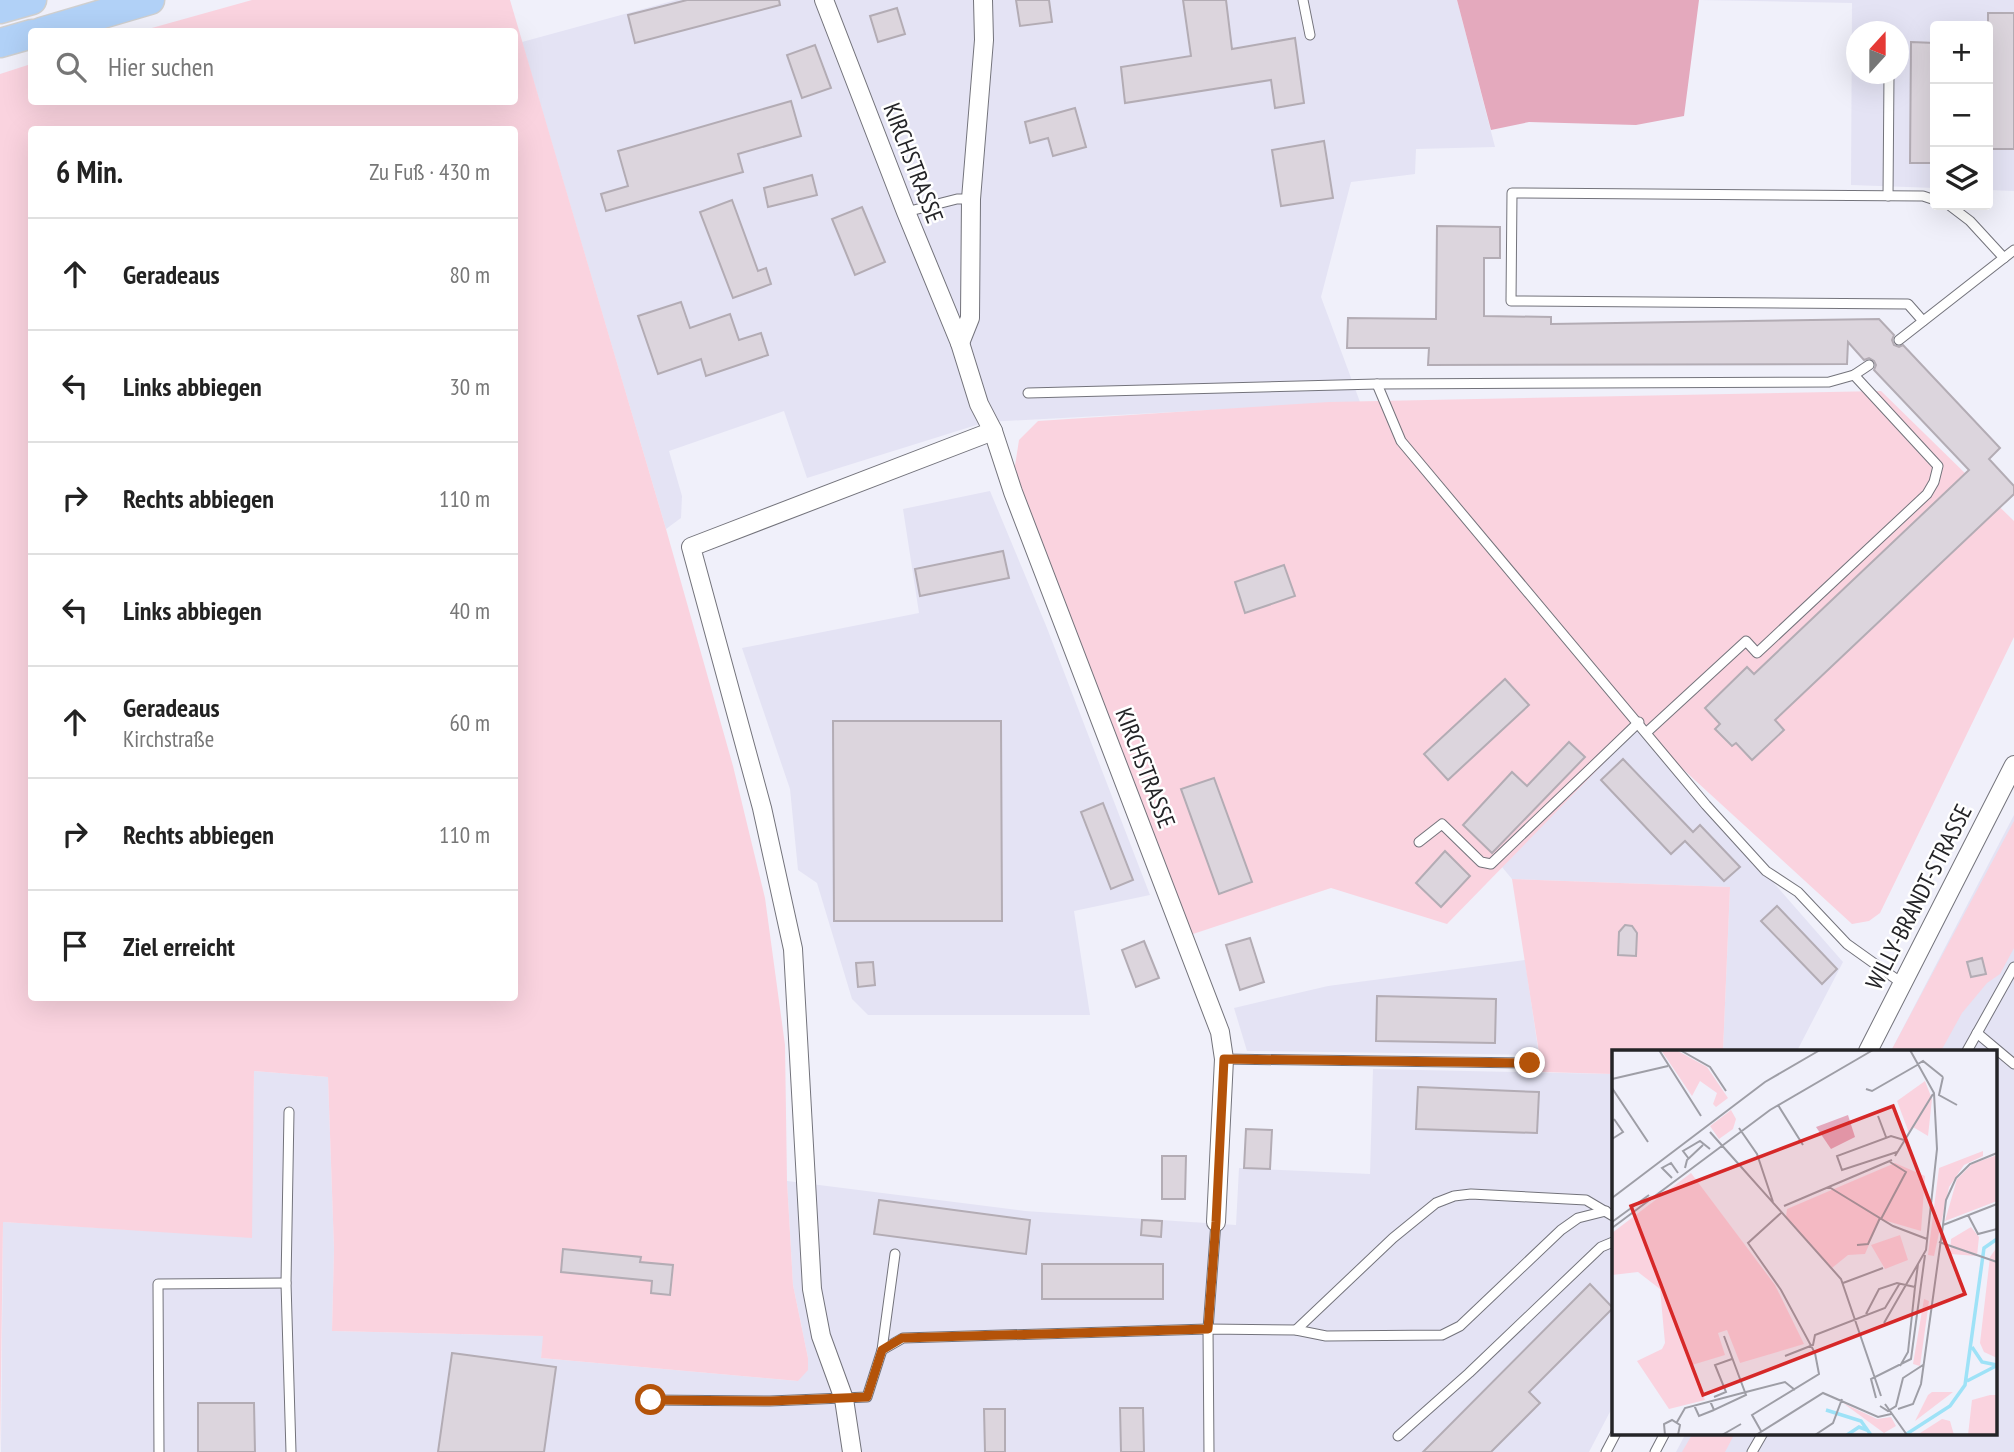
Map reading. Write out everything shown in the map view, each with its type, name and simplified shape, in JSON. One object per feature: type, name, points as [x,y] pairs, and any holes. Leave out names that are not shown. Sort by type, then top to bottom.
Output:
[{"type":"main road","points":[[0,9],[32,0]]},
{"type":"main road","points":[[55,28],[150,0]]},
{"type":"main road","points":[[0,43],[28,35]]},
{"type":"street","name":"KIRCHSTRASSE","points":[[824,0],[960,343],[979,404],[993,431],[1013,492],[1220,1032],[1224,1059],[1216,1222]]},
{"type":"street","name":"KIRCHSTRASSE","points":[[960,343],[970,318],[971,199],[984,40],[983,0]]},
{"type":"street","points":[[852,1452],[844,1399],[821,1336],[812,1289],[793,949],[762,808],[691,547],[993,431]]},
{"type":"street","name":"WILLY-BRANDT-STRASSE","points":[[1869,1050],[2014,765]]},
{"type":"lane","points":[[1303,0],[1310,35]]},
{"type":"lane","points":[[1888,196],[1889,84]]},
{"type":"lane","points":[[1923,321],[1908,304],[1511,301],[1512,193],[1923,196],[1930,198]]},
{"type":"lane","points":[[906,212],[957,199],[971,199]]},
{"type":"lane","points":[[1956,210],[1970,221],[2004,258]]},
{"type":"lane","points":[[1899,340],[2014,250]]},
{"type":"lane","points":[[1028,393],[1377,384],[1829,382],[1854,375],[1869,365]]},
{"type":"lane","points":[[1647,732],[1746,641],[1757,653],[1927,494],[1934,482],[1938,466],[1854,375]]},
{"type":"lane","points":[[1377,384],[1401,441],[1706,805],[1766,871],[1798,892],[1847,944],[1903,984]]},
{"type":"lane","points":[[1419,842],[1443,824],[1481,862],[1491,864],[1639,722]]},
{"type":"lane","points":[[1968,1050],[2014,967]]},
{"type":"lane","points":[[1977,1033],[2014,1064]]},
{"type":"lane","points":[[1224,1059],[1530,1063]]},
{"type":"lane","points":[[289,1112],[286,1283],[291,1452]]},
{"type":"lane","points":[[1296,1330],[1393,1238],[1436,1203],[1454,1196],[1577,1199],[1586,1200],[1610,1213]]},
{"type":"lane","points":[[882,1350],[902,1338],[1208,1329],[1296,1330],[1326,1336],[1442,1335],[1452,1332],[1561,1230],[1578,1218],[1610,1213]]},
{"type":"lane","points":[[1209,1452],[1208,1329],[1216,1222]]},
{"type":"lane","points":[[1398,1436],[1469,1373],[1601,1247],[1612,1242]]},
{"type":"lane","points":[[651,1400],[867,1397],[882,1350],[895,1254]]},
{"type":"lane","points":[[159,1452],[158,1284],[286,1283]]},
{"type":"lane","points":[[1606,1452],[1615,1434]]},
{"type":"lane","points":[[1655,1452],[1664,1434]]},
{"type":"lane","points":[[1752,1452],[1762,1434]]},
{"type":"shaded area","points":[[252,0],[510,0],[666,529],[733,766],[765,898],[785,1045],[787,1181],[793,1285],[808,1358],[808,1370],[798,1381],[541,1358],[543,1336],[332,1331],[334,1249],[328,1077],[254,1071],[252,1238],[3,1222],[0,1452],[0,74],[28,65],[28,105],[518,105],[518,28],[152,28]]},
{"type":"shaded area","points":[[676,0],[1457,0],[1495,147],[1416,149],[1415,174],[1351,182],[1321,297],[1360,402],[986,422],[807,478],[784,411],[669,451],[682,496],[681,518],[666,529],[522,42]]},
{"type":"shaded area","points":[[1457,0],[1699,0],[1684,116],[1636,125],[1529,122],[1491,130]]},
{"type":"shaded area","points":[[1699,0],[2014,0],[2014,191],[1993,190],[1993,21],[1930,21],[1930,188],[1851,185],[1852,84],[1909,84],[1909,21],[1852,21],[1852,3]]},
{"type":"shaded area","points":[[1881,391],[2014,521],[2014,637],[1880,913],[1869,921],[1852,924],[1638,728],[1447,924],[1331,888],[1190,935],[1014,472],[1019,440],[1038,421],[1329,402]]},
{"type":"shaded area","points":[[990,491],[1047,628],[1150,895],[1074,911],[1090,1015],[868,1015],[852,999],[817,883],[798,870],[790,789],[742,648],[919,613],[903,509]]},
{"type":"shaded area","points":[[1638,728],[1843,962],[1798,1050],[1723,1050],[1730,887],[1512,879],[1502,867]]},
{"type":"shaded area","points":[[2014,815],[2014,1452],[1676,1452],[1685,1434],[1996,1434],[1996,1050],[1892,1050]]},
{"type":"shaded area","points":[[2014,821],[2014,948],[2000,974],[1987,983],[1962,1013],[1942,1050],[1892,1050]]},
{"type":"shaded area","points":[[1512,879],[1730,887],[1723,1050],[1612,1050],[1612,1074],[1542,1072]]},
{"type":"shaded area","points":[[1525,960],[1539,1055],[1247,1051],[1234,1008],[1328,986]]},
{"type":"shaded area","points":[[1373,1069],[1612,1074],[1612,1408],[1589,1452],[1,1452],[3,1222],[251,1237],[254,1071],[328,1077],[334,1249],[332,1331],[544,1336],[541,1358],[798,1381],[808,1358],[793,1285],[787,1181],[1025,1211],[1236,1225],[1239,1168],[1370,1174]]},
{"type":"shaded area","points":[[1692,1434],[1734,1434],[1725,1452],[1682,1452]]},
{"type":"building","points":[[687,0],[779,0],[780,5],[635,43],[628,15]]},
{"type":"building","points":[[1016,0],[1049,0],[1052,22],[1020,26]]},
{"type":"building","points":[[1183,0],[1226,0],[1232,49],[1295,38],[1304,103],[1275,108],[1271,80],[1125,103],[1121,67],[1191,56]]},
{"type":"building","points":[[897,8],[905,34],[878,42],[870,16]]},
{"type":"building","points":[[1988,13],[2014,13],[2014,149],[1993,149],[1993,21],[1988,21]]},
{"type":"building","points":[[1911,42],[1930,43],[1930,163],[1910,163]]},
{"type":"building","points":[[815,45],[831,88],[802,98],[787,55]]},
{"type":"building","points":[[791,101],[801,136],[738,154],[743,172],[606,211],[601,194],[628,186],[618,151]]},
{"type":"building","points":[[1075,108],[1086,147],[1053,156],[1048,138],[1030,143],[1025,122]]},
{"type":"building","points":[[1324,141],[1333,198],[1281,206],[1272,150]]},
{"type":"building","points":[[812,175],[817,195],[768,207],[764,188]]},
{"type":"building","points":[[732,200],[758,271],[766,268],[771,284],[733,298],[700,212]]},
{"type":"building","points":[[862,207],[885,262],[855,275],[832,219]]},
{"type":"building","points":[[1437,226],[1500,227],[1500,258],[1484,258],[1484,316],[1551,317],[1551,324],[1879,319],[1894,335],[1894,345],[1903,345],[2000,448],[1989,459],[2014,486],[2014,494],[1775,720],[1784,730],[1752,760],[1736,743],[1732,746],[1715,729],[1720,724],[1705,708],[1747,667],[1754,674],[1969,470],[1874,370],[1874,361],[1869,358],[1864,360],[1848,342],[1847,364],[1428,365],[1429,348],[1347,348],[1348,318],[1436,319]]},
{"type":"building","points":[[681,302],[690,328],[730,314],[739,340],[761,333],[768,355],[706,376],[701,359],[658,374],[638,316]]},
{"type":"building","points":[[1003,551],[1009,578],[920,596],[915,569]]},
{"type":"building","points":[[1284,565],[1295,596],[1245,613],[1235,582]]},
{"type":"building","points":[[1505,679],[1529,705],[1448,780],[1424,754]]},
{"type":"building","points":[[833,721],[1001,721],[1002,921],[834,921]]},
{"type":"building","points":[[1569,742],[1585,757],[1492,853],[1463,825],[1512,772],[1527,786]]},
{"type":"building","points":[[1623,759],[1693,832],[1700,825],[1740,867],[1724,881],[1685,841],[1671,854],[1601,780]]},
{"type":"building","points":[[1214,778],[1252,882],[1219,894],[1181,789]]},
{"type":"building","points":[[1103,803],[1133,880],[1111,889],[1081,812]]},
{"type":"building","points":[[1445,851],[1470,876],[1441,907],[1416,883]]},
{"type":"building","points":[[1777,906],[1837,969],[1822,984],[1761,921]]},
{"type":"building","points":[[1625,925],[1632,926],[1637,933],[1636,956],[1618,955],[1619,932]]},
{"type":"building","points":[[1250,938],[1264,982],[1240,990],[1226,945]]},
{"type":"building","points":[[1144,941],[1159,978],[1136,987],[1122,950]]},
{"type":"building","points":[[1982,958],[1986,974],[1971,977],[1967,962]]},
{"type":"building","points":[[873,962],[875,985],[858,987],[856,963]]},
{"type":"building","points":[[1377,996],[1496,999],[1495,1043],[1376,1041]]},
{"type":"building","points":[[1418,1087],[1539,1092],[1537,1133],[1416,1129]]},
{"type":"building","points":[[1246,1129],[1272,1130],[1270,1169],[1244,1168]]},
{"type":"building","points":[[1162,1156],[1186,1156],[1185,1199],[1162,1199]]},
{"type":"building","points":[[879,1200],[1030,1220],[1026,1254],[874,1234]]},
{"type":"building","points":[[1142,1220],[1162,1221],[1161,1237],[1141,1235]]},
{"type":"building","points":[[563,1249],[641,1257],[640,1262],[673,1265],[670,1295],[651,1293],[652,1281],[561,1272]]},
{"type":"building","points":[[1042,1264],[1163,1264],[1163,1299],[1042,1299]]},
{"type":"building","points":[[1590,1284],[1612,1307],[1529,1392],[1540,1403],[1491,1452],[1423,1452]]},
{"type":"building","points":[[452,1353],[556,1367],[544,1452],[438,1452]]},
{"type":"building","points":[[198,1403],[254,1403],[255,1452],[198,1452]]},
{"type":"building","points":[[1120,1408],[1143,1408],[1144,1452],[1121,1452]]},
{"type":"building","points":[[984,1409],[1005,1409],[1005,1452],[985,1452]]},
{"type":"route","points":[[651,1400],[770,1401],[867,1397],[882,1350],[902,1338],[1208,1329],[1224,1059],[1530,1063]]}]
